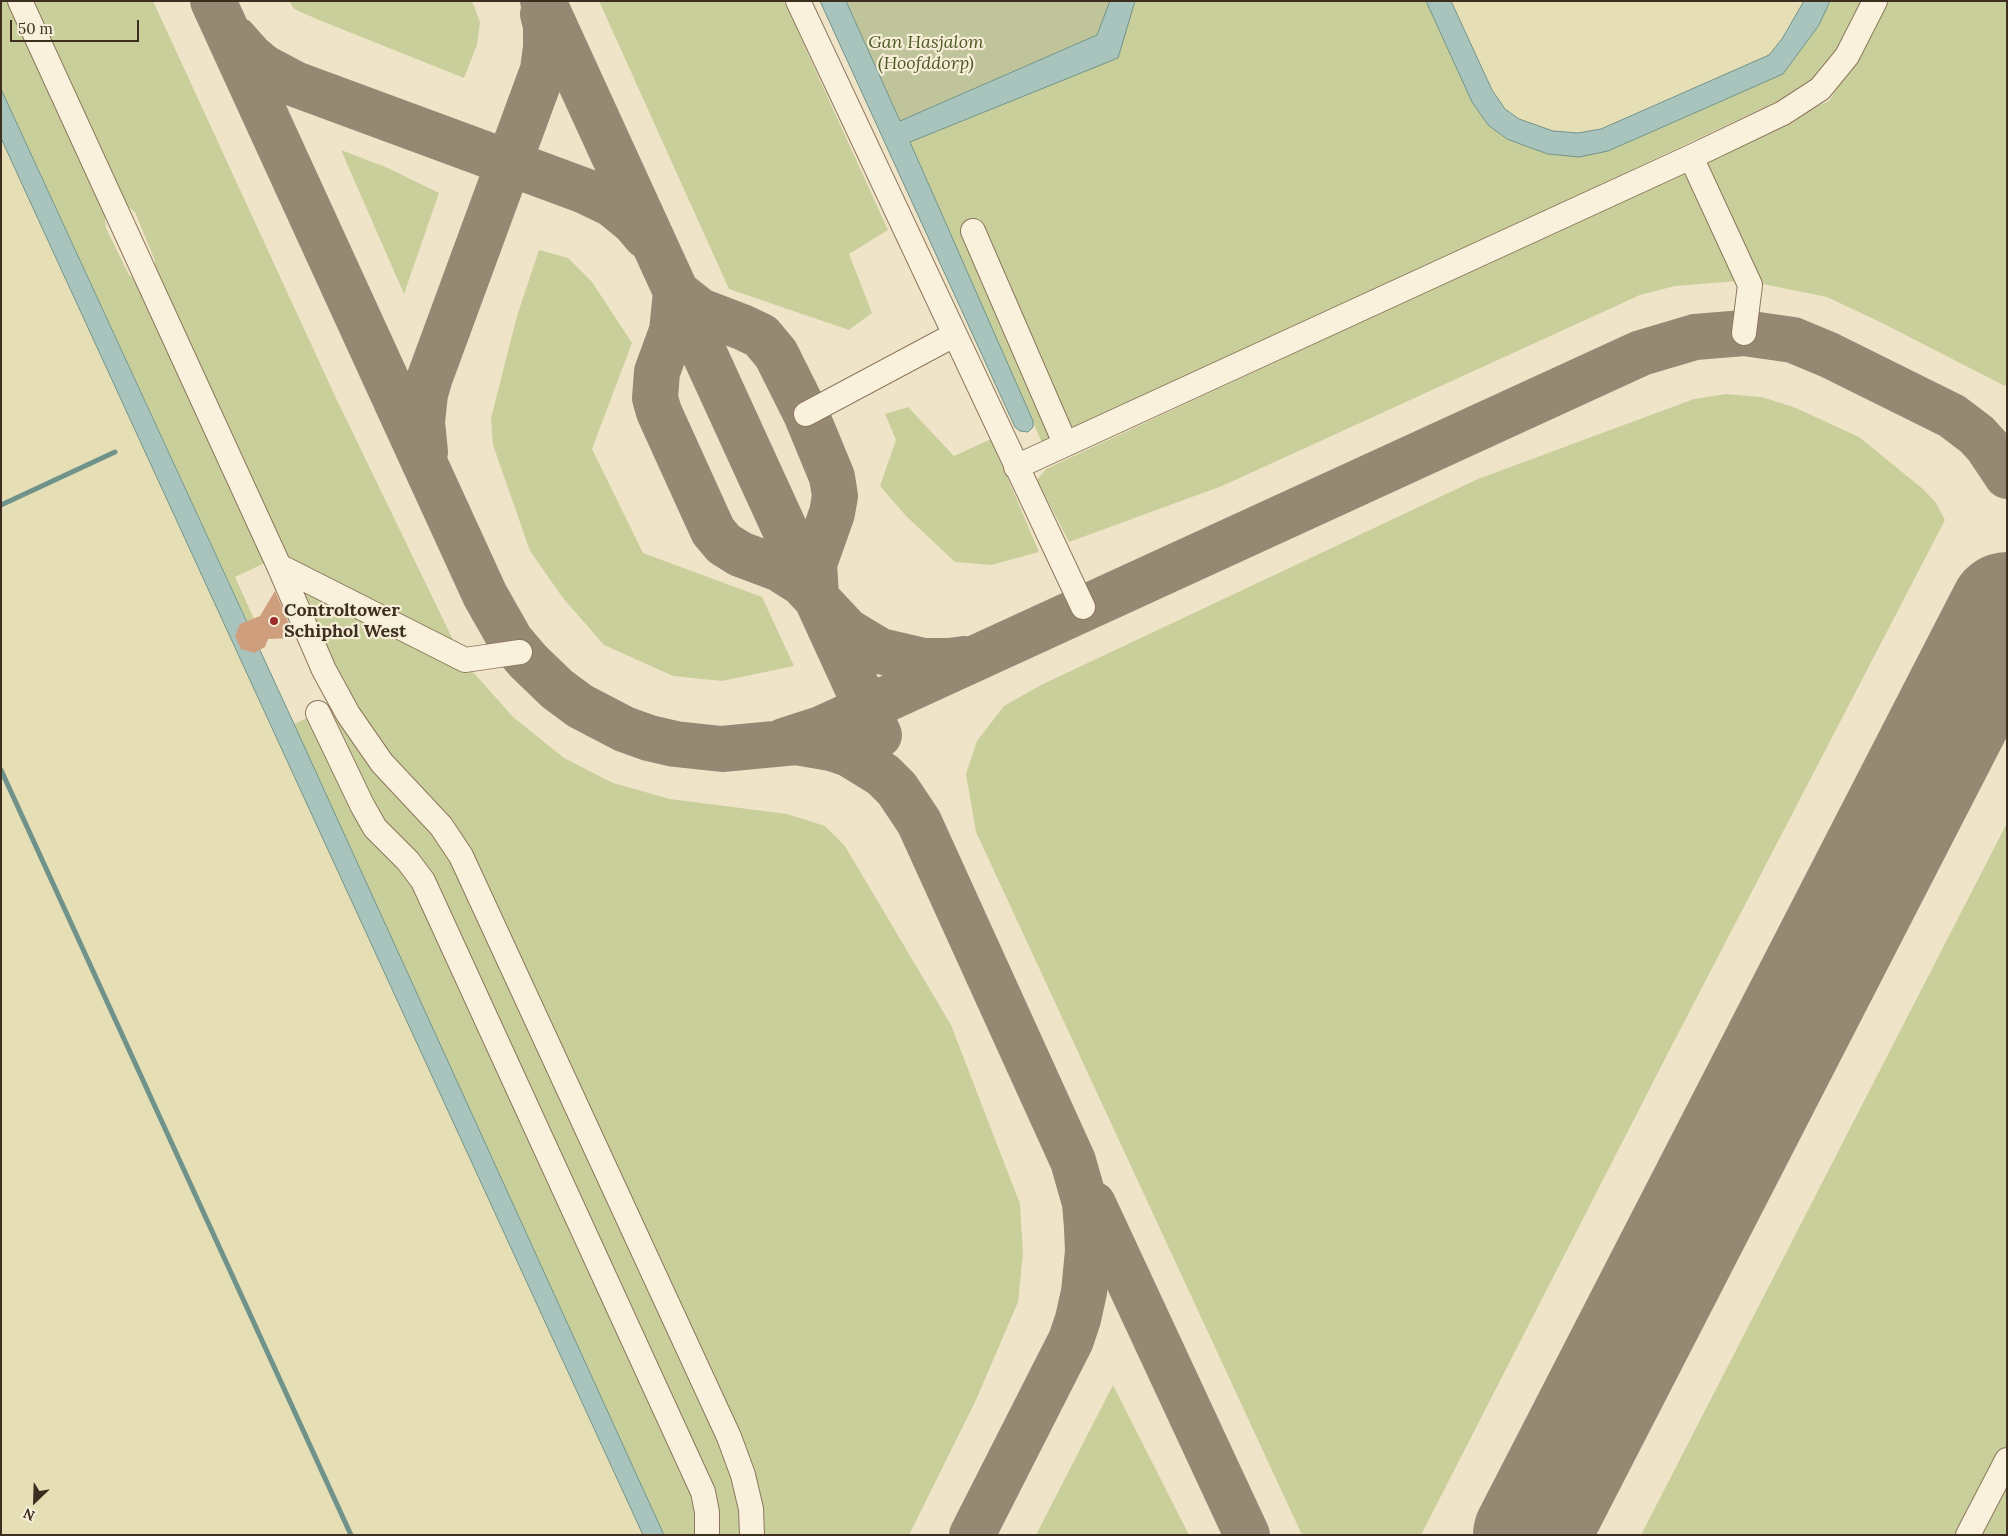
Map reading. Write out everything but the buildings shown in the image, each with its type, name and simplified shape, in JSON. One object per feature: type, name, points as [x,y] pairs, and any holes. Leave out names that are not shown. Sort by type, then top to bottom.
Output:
[{"type":"lane","points":[[20,1],[279,566],[324,670],[348,714],[382,763],[441,826],[461,856],[728,1437],[743,1475],[751,1509],[752,1535]]},
{"type":"lane","points":[[798,1],[1083,607]]},
{"type":"lane","points":[[1016,467],[1692,157],[1782,113],[1820,89],[1847,56],[1876,1]]},
{"type":"lane","points":[[1692,157],[1750,285],[1744,333]]},
{"type":"lane","points":[[973,231],[1065,443]]},
{"type":"lane","points":[[806,414],[954,335]]},
{"type":"lane","points":[[279,566],[465,660],[520,652]]},
{"type":"lane","points":[[318,713],[375,828],[408,862],[423,881],[703,1492],[707,1512],[707,1535]]},
{"type":"lane","points":[[1968,1535],[2007,1460]]},
{"type":"shaded area","points":[[1451,1],[1804,1],[1782,39],[1769,55],[1601,129],[1578,133],[1553,131],[1519,119],[1505,108],[1492,90]]},
{"type":"shaded area","points":[[1,139],[306,801],[643,1535],[1,1535]]},
{"type":"green space","points":[[1,1],[11,1],[103,202],[106,228],[129,275],[142,285],[269,561],[235,577],[255,621],[247,621],[1,88]]},
{"type":"green space","points":[[27,1],[153,1],[335,396],[456,646],[287,558],[153,277],[155,261],[135,212],[117,198]]},
{"type":"green space","points":[[289,1],[472,1],[480,22],[477,45],[464,78],[294,9]]},
{"type":"green space","points":[[599,1],[784,1],[888,230],[849,254],[872,313],[849,330],[729,289]]},
{"type":"green space","name":"Gan Hasjalom (Hoofddorp)","points":[[846,1],[1110,1],[1097,35],[900,121]]},
{"type":"green space","points":[[1135,1],[1426,1],[1472,102],[1488,125],[1507,139],[1531,148],[1608,151],[1783,74],[1819,25],[1830,1],[1866,1],[1826,68],[1803,89],[1085,428],[1043,445],[910,142],[1117,58]]},
{"type":"green space","points":[[1886,1],[2007,1],[2007,382],[2005,386],[1827,297],[1753,282],[1703,156],[1829,101],[1856,59]]},
{"type":"green space","points":[[341,150],[388,168],[439,193],[404,294]]},
{"type":"green space","points":[[1687,170],[1739,281],[1675,286],[1640,295],[1222,486],[1069,542],[1037,480],[1046,469]]},
{"type":"green space","points":[[539,250],[568,258],[592,282],[632,343],[592,449],[643,553],[762,597],[794,666],[722,681],[673,676],[604,645],[563,598],[530,551],[493,445],[491,418],[517,316]]},
{"type":"green space","points":[[1726,394],[1762,397],[1796,408],[1859,437],[1923,489],[1936,503],[1945,520],[1668,1053],[1421,1535],[1302,1535],[976,832],[966,774],[977,741],[1004,706],[1041,685],[1478,479],[1694,399]]},
{"type":"green space","points":[[908,407],[954,456],[991,439],[1039,552],[991,565],[955,562],[907,517],[880,486],[896,440],[885,414]]},
{"type":"green space","points":[[292,583],[474,673],[513,717],[564,758],[613,783],[670,799],[787,814],[825,826],[845,846],[951,1025],[1020,1204],[1023,1253],[1018,1302],[976,1400],[909,1535],[760,1535],[469,857],[395,767],[355,711]]},
{"type":"green space","points":[[335,705],[446,844],[735,1475],[745,1535],[712,1535],[715,1504],[387,834],[321,711]]},
{"type":"green space","points":[[313,715],[407,871],[695,1497],[698,1535],[664,1535],[294,724]]},
{"type":"green space","points":[[2007,823],[2007,1449],[1962,1535],[1641,1535]]},
{"type":"green space","points":[[1113,1385],[1189,1535],[1036,1535]]},
{"type":"green space","points":[[2007,1487],[2007,1535],[1982,1535]]},
{"type":"water","points":[[820,1],[846,1],[900,121],[1097,35],[1110,1],[1135,1],[1118,58],[910,142],[1033,421],[1033,427],[1028,432],[1020,431],[1015,427]]},
{"type":"water","points":[[1426,1],[1451,1],[1492,90],[1505,109],[1519,119],[1553,131],[1578,133],[1601,129],[1769,55],[1782,39],[1804,1],[1830,1],[1819,25],[1783,74],[1608,151],[1579,157],[1548,154],[1507,139],[1488,125],[1472,102]]},
{"type":"water","points":[[1,89],[294,724],[664,1535],[643,1535],[27,195],[1,138]]},
{"type":"waterway","points":[[1,505],[115,452]]},
{"type":"waterway","points":[[1,770],[351,1535]]},
{"type":"taxiway","points":[[213,1],[485,595],[511,641],[528,661],[557,689],[580,706],[624,729],[649,738],[675,744],[722,749],[796,742],[831,748],[849,754],[883,775],[897,789],[919,822],[1073,1161],[1085,1203],[1087,1228],[1088,1251],[1084,1292],[1071,1340],[972,1535]]},
{"type":"taxiway","points":[[543,1],[879,735]]},
{"type":"taxiway","points":[[425,452],[422,422],[425,394],[543,70],[546,47],[546,26],[543,14]]},
{"type":"taxiway","points":[[235,39],[263,67],[295,84],[585,191],[612,204],[634,222],[646,236]]},
{"type":"taxiway","points":[[676,292],[672,331],[657,372],[655,398],[659,412],[713,531],[724,544],[740,554],[780,569],[802,583],[847,631],[880,651],[923,661],[964,659]]},
{"type":"taxiway","points":[[676,292],[700,311],[761,336],[776,354],[806,414],[832,477],[835,496],[832,513],[814,564],[816,596]]},
{"type":"taxiway","points":[[784,741],[821,729],[1641,353],[1695,337],[1744,333],[1793,340],[1829,355],[1952,416],[1977,435],[1987,446],[2007,476]]},
{"type":"taxiway","points":[[1093,1204],[1247,1535]]},
{"type":"runway","points":[[1531,1535],[2007,610]]},
{"type":"place","name":"Controltower Schiphol West","points":[[274,621]]}]
